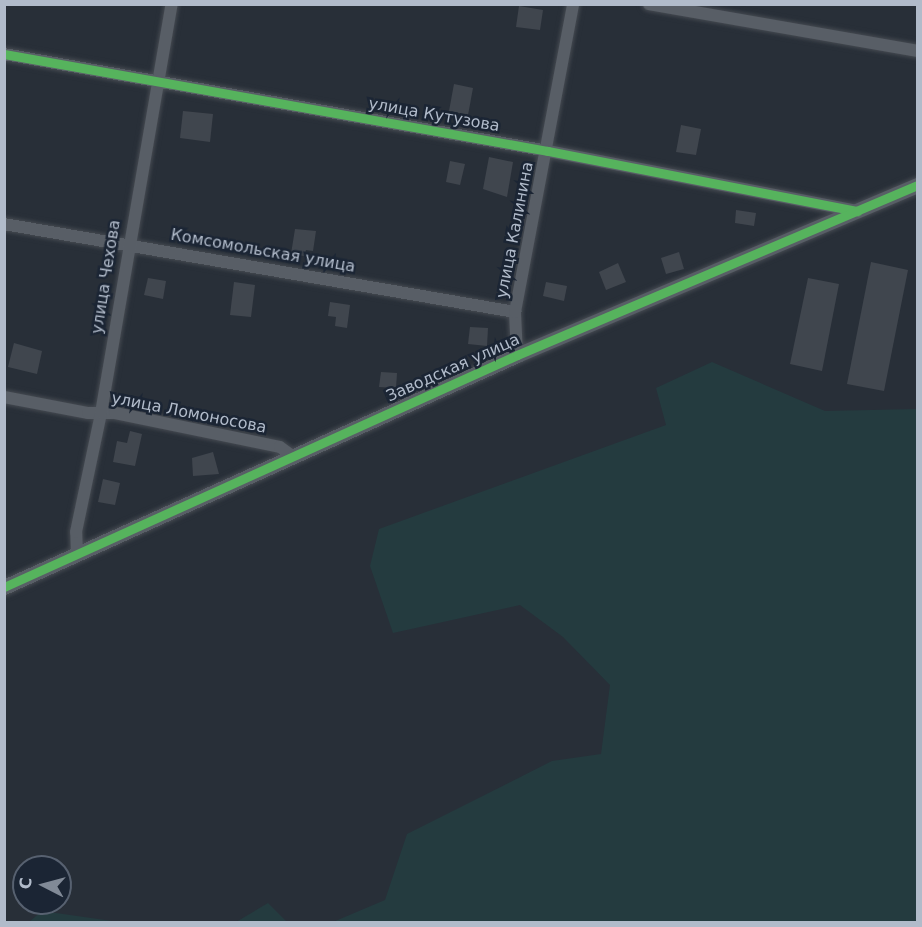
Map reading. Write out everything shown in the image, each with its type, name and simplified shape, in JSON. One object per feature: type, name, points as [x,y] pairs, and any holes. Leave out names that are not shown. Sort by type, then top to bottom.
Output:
[{"type":"street","name":"улица Чехова","points":[[77,555],[76,532],[101,413],[128,243],[172,4]]},
{"type":"street","name":"улица Калинина","points":[[517,356],[515,312],[548,151],[573,4]]},
{"type":"street","points":[[649,4],[918,51]]},
{"type":"street","name":"улица Кутузова","points":[[4,54],[548,151],[857,211]]},
{"type":"street","name":"Заводская улица","points":[[4,587],[517,356],[918,185]]},
{"type":"street","name":"Комсомольская улица","points":[[4,224],[128,243],[515,312]]},
{"type":"street","name":"улица Ломоносова","points":[[4,397],[280,447],[294,457]]},
{"type":"green space","points":[[712,362],[825,411],[917,409],[917,922],[333,922],[385,900],[407,834],[552,761],[601,754],[610,685],[563,637],[520,605],[393,633],[370,566],[379,529],[666,425],[656,388]]},
{"type":"green space","points":[[268,903],[287,922],[236,922]]},
{"type":"green space","points":[[37,915],[70,915],[119,922],[29,922]]},
{"type":"building","points":[[519,6],[543,10],[540,30],[516,27]]},
{"type":"building","points":[[454,84],[473,88],[468,115],[449,111]]},
{"type":"building","points":[[183,111],[213,114],[210,142],[180,138]]},
{"type":"building","points":[[681,125],[701,129],[696,155],[676,152]]},
{"type":"building","points":[[489,157],[513,162],[507,197],[483,189]]},
{"type":"building","points":[[450,161],[465,164],[460,185],[446,182]]},
{"type":"building","points":[[736,210],[756,213],[754,226],[735,223]]},
{"type":"building","points":[[295,229],[316,231],[313,251],[306,250],[304,256],[291,254]]},
{"type":"building","points":[[679,252],[684,269],[666,274],[661,258]]},
{"type":"building","points":[[871,262],[908,270],[884,391],[847,384]]},
{"type":"building","points":[[618,263],[626,282],[606,290],[599,272]]},
{"type":"building","points":[[148,278],[166,281],[163,299],[144,295]]},
{"type":"building","points":[[808,278],[839,284],[822,371],[790,364]]},
{"type":"building","points":[[234,282],[255,285],[251,317],[230,315]]},
{"type":"building","points":[[546,282],[567,286],[564,301],[543,296]]},
{"type":"building","points":[[330,302],[350,305],[347,328],[335,326],[336,317],[328,316]]},
{"type":"building","points":[[470,327],[488,328],[487,346],[468,344]]},
{"type":"building","points":[[14,343],[42,351],[37,374],[8,367]]},
{"type":"building","points":[[381,372],[397,373],[396,388],[379,387]]},
{"type":"building","points":[[130,431],[142,434],[135,466],[113,462],[117,441],[127,443]]},
{"type":"building","points":[[213,452],[219,474],[193,476],[192,458]]},
{"type":"building","points":[[103,479],[120,483],[115,505],[98,502]]},
{"type":"cycle path","points":[[4,54],[548,151],[857,211]]},
{"type":"cycle path","points":[[4,587],[517,355],[918,185]]}]
